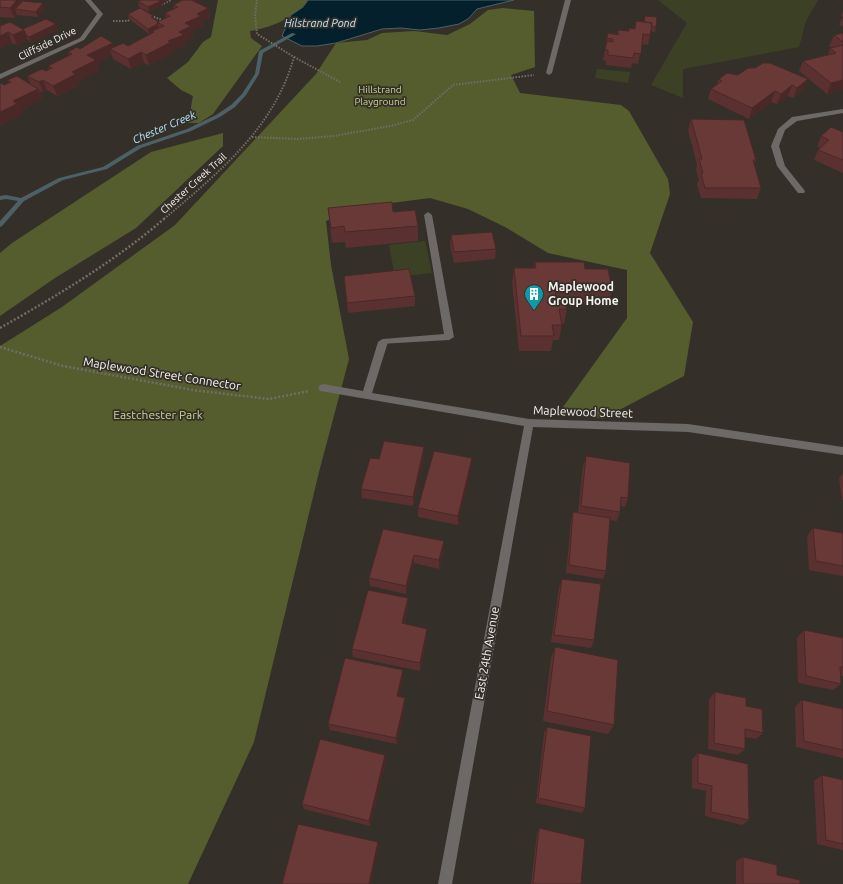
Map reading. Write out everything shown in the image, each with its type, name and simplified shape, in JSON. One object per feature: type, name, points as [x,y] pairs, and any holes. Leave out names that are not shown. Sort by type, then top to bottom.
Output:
[{"type":"street","name":"Cliffside Drive","points":[[0,77],[82,39],[100,14],[88,0]]},
{"type":"street","points":[[549,73],[568,0]]},
{"type":"street","points":[[801,191],[781,166],[775,146],[782,129],[795,119],[814,114],[843,111]]},
{"type":"street","points":[[367,395],[383,342],[449,337],[428,215]]},
{"type":"street","name":"Maplewood Street","points":[[323,388],[529,423],[688,428],[843,451]]},
{"type":"street","name":"East 24th Avenue","points":[[445,884],[529,423]]},
{"type":"path","points":[[161,5],[171,0]]},
{"type":"path","points":[[257,0],[257,34],[294,57],[340,82]]},
{"type":"path","points":[[145,13],[166,21],[163,23],[168,26]]},
{"type":"path","points":[[112,21],[128,21],[134,16]]},
{"type":"path","name":"Chester Creek Trail","points":[[0,328],[59,295],[113,260],[148,233],[212,178],[252,137],[264,122],[283,89],[294,57]]},
{"type":"path","points":[[252,137],[297,139],[334,136],[390,126],[413,120],[453,85],[549,73]]},
{"type":"path","name":"Maplewood Street Connector","points":[[0,347],[63,366],[193,390],[269,399],[323,388]]},
{"type":"green space","points":[[218,0],[308,0],[296,12],[282,21],[274,25],[250,31],[251,38],[262,46],[213,114],[199,123],[188,123],[193,96],[181,90],[167,78],[188,62],[203,42],[211,37]]},
{"type":"green space","points":[[658,0],[818,0],[806,21],[799,47],[683,69],[683,98],[651,85],[687,23]]},
{"type":"green space","name":"Eastchester Park","points":[[503,8],[534,11],[535,67],[511,75],[520,93],[621,105],[629,111],[668,179],[670,194],[650,253],[693,322],[684,376],[602,419],[563,407],[627,318],[627,270],[548,253],[505,227],[468,209],[430,198],[360,207],[326,221],[331,265],[349,359],[319,472],[254,742],[188,884],[0,884],[0,346],[62,307],[175,225],[316,74],[336,43],[367,40],[382,33],[414,31],[447,35],[470,24],[488,10]]},
{"type":"green space","points":[[597,69],[630,72],[628,83],[595,78]]},
{"type":"green space","points":[[223,133],[223,146],[136,228],[55,278],[0,316],[0,253],[12,243],[151,152]]},
{"type":"green space","points":[[425,241],[432,273],[395,277],[389,245]]},
{"type":"water","name":"Hilstrand Pond","points":[[308,0],[514,0],[477,9],[468,19],[459,24],[420,30],[401,28],[382,29],[336,43],[317,46],[302,46],[282,36],[291,15],[303,7]]},
{"type":"building","points":[[0,0],[17,0],[10,8],[0,7]]},
{"type":"building","points":[[183,0],[191,0],[208,8],[197,14],[201,16],[185,23],[191,26],[179,32],[184,35],[168,41],[171,42],[146,55],[141,52],[128,59],[110,49],[123,43],[128,46],[154,32],[152,31],[164,26],[157,22],[170,16],[165,13],[178,7],[173,5]]},
{"type":"building","points":[[23,1],[43,3],[36,12],[15,9]]},
{"type":"building","points":[[138,1],[161,1],[148,7]]},
{"type":"building","points":[[140,8],[154,16],[151,17],[159,22],[157,22],[158,24],[148,29],[128,14]]},
{"type":"building","points":[[645,16],[657,17],[656,27],[651,26],[652,23],[644,22]]},
{"type":"building","points":[[46,19],[56,24],[29,37],[26,35],[23,29]]},
{"type":"building","points":[[636,21],[652,23],[650,35],[643,34],[641,54],[634,53],[633,58],[608,55],[608,50],[605,50],[607,41],[613,42],[613,39],[607,38],[608,33],[618,35],[618,30],[629,31],[629,28],[635,29]]},
{"type":"building","points":[[10,22],[24,30],[13,35],[8,32],[0,36],[0,26]]},
{"type":"building","points":[[843,33],[843,42],[834,35]]},
{"type":"building","points":[[101,36],[113,43],[87,55],[96,60],[72,72],[76,74],[53,86],[43,80],[39,82],[27,76],[42,69],[46,71],[52,68],[48,66],[72,54],[68,52],[77,47],[80,49]]},
{"type":"building","points":[[843,45],[843,80],[831,83],[803,61],[836,53],[830,48]]},
{"type":"building","points":[[763,63],[770,63],[808,79],[797,88],[792,85],[781,94],[775,91],[752,108],[711,89],[722,81],[719,79],[727,73],[738,75],[748,68],[755,68]]},
{"type":"building","points":[[17,76],[38,89],[13,101],[17,104],[0,112],[0,84],[1,83],[4,85],[11,82],[7,80]]},
{"type":"building","points":[[691,119],[744,120],[756,160],[753,160],[761,188],[705,188],[699,159],[702,159]]},
{"type":"building","points":[[831,127],[843,132],[843,160],[818,150],[829,140],[821,136]]},
{"type":"building","points":[[392,202],[393,212],[415,210],[418,226],[345,232],[344,226],[331,228],[328,208]]},
{"type":"building","points":[[492,232],[496,249],[454,252],[451,235]]},
{"type":"building","name":"Maplewood Group Home","points":[[535,262],[584,262],[585,269],[608,269],[612,289],[555,289],[557,303],[566,303],[567,309],[559,309],[562,325],[552,325],[554,336],[521,336],[514,268],[536,268]]},
{"type":"building","points":[[409,269],[415,296],[347,303],[344,276]]},
{"type":"building","points":[[384,441],[424,447],[413,497],[361,489],[370,458],[379,459]]},
{"type":"building","points":[[434,451],[472,458],[458,516],[418,508]]},
{"type":"building","points":[[586,456],[630,463],[628,498],[621,497],[620,512],[581,506]]},
{"type":"building","points":[[573,512],[610,518],[606,571],[569,565]]},
{"type":"building","points":[[813,528],[843,533],[843,566],[816,561]]},
{"type":"building","points":[[383,529],[444,541],[439,560],[414,555],[406,586],[369,578]]},
{"type":"building","points":[[562,579],[601,584],[594,640],[554,635]]},
{"type":"building","points":[[368,590],[408,598],[402,623],[427,629],[420,663],[352,649]]},
{"type":"building","points":[[804,630],[843,638],[843,667],[840,667],[841,684],[806,676]]},
{"type":"building","points":[[555,647],[618,660],[614,725],[547,711]]},
{"type":"building","points":[[345,658],[403,670],[397,696],[405,698],[396,738],[328,724]]},
{"type":"building","points":[[715,692],[746,698],[746,706],[762,709],[763,733],[745,729],[745,749],[714,743]]},
{"type":"building","points":[[802,700],[843,709],[843,750],[804,741]]},
{"type":"building","points":[[547,727],[591,736],[585,808],[538,798]]},
{"type":"building","points":[[320,739],[385,755],[369,821],[302,804]]},
{"type":"building","points":[[698,753],[748,764],[749,820],[711,812],[712,786],[698,783]]},
{"type":"building","points":[[822,775],[843,780],[843,844],[826,840]]},
{"type":"building","points":[[298,824],[378,842],[369,884],[282,884]]},
{"type":"building","points":[[539,828],[585,839],[581,884],[533,884]]},
{"type":"building","points":[[743,857],[777,865],[777,875],[800,880],[800,884],[743,884]]},
{"type":"waterway","name":"Chester Creek","points":[[22,200],[61,179],[105,168],[139,147],[189,130],[218,116],[233,106],[244,95],[257,74],[261,52],[294,34]]},
{"type":"waterway","points":[[0,198],[6,197],[22,200]]},
{"type":"waterway","name":"Chester Creek","points":[[0,225],[22,200]]},
{"type":"place","name":"Maplewood Group Home","points":[[534,311]]},
{"type":"park label","name":"Hillstrand Playground","points":[[380,94]]}]
